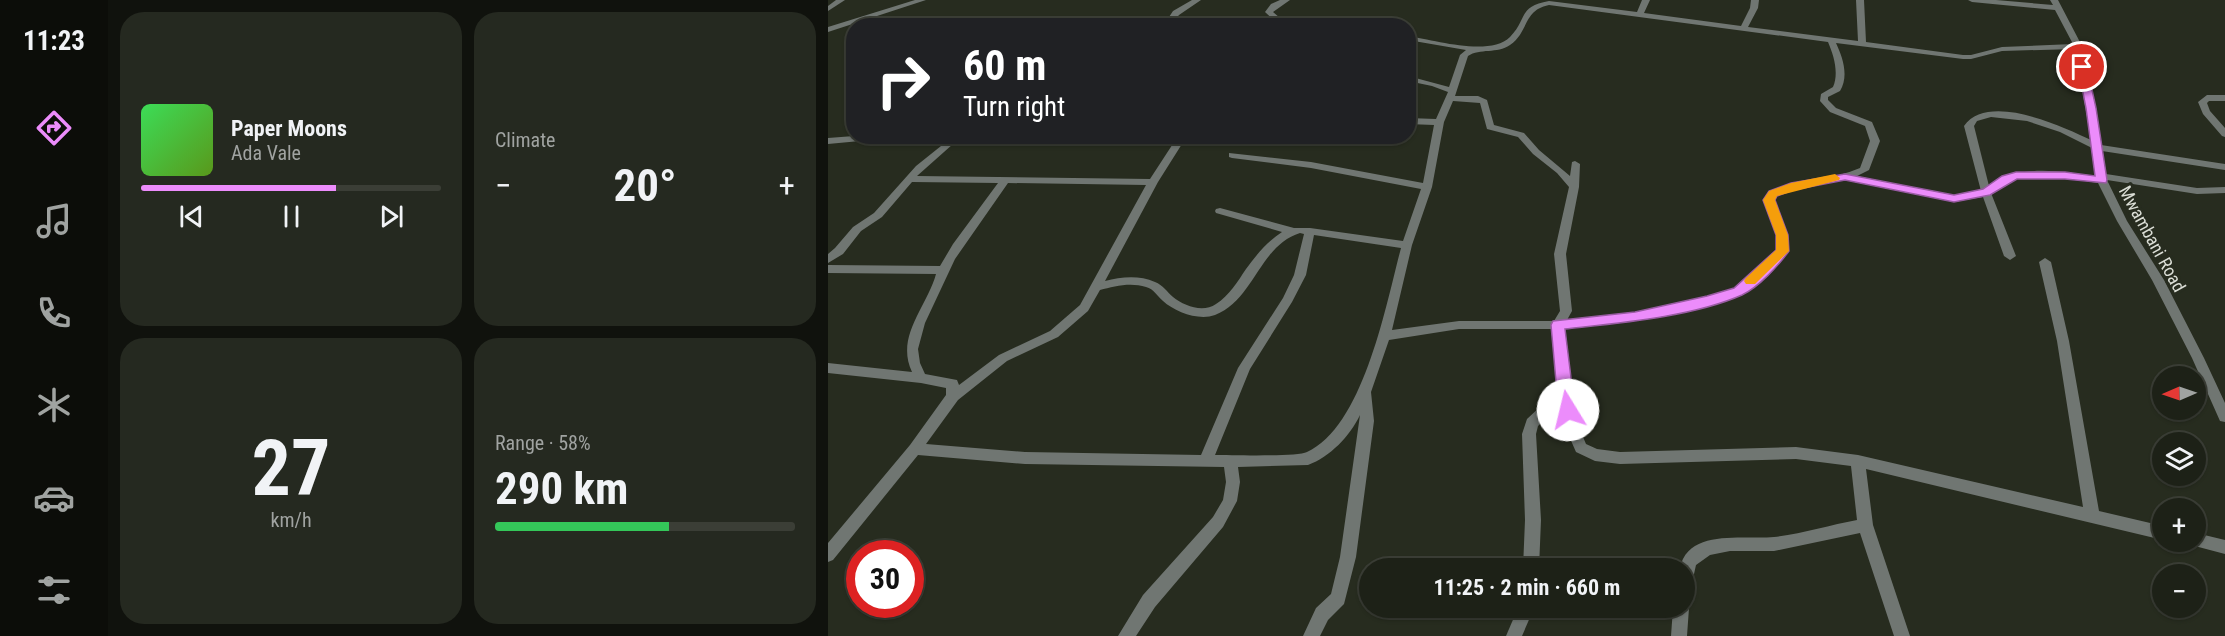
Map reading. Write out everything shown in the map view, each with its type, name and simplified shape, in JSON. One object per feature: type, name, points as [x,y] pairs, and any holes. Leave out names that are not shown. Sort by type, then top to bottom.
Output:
[{"type":"street","points":[[828,9],[841,0]]},
{"type":"street","points":[[866,18],[922,0]]},
{"type":"street","points":[[1172,18],[1197,0]]},
{"type":"street","points":[[1275,18],[1269,12],[1274,6],[1286,0]]},
{"type":"street","points":[[1640,14],[1646,0]]},
{"type":"street","points":[[1744,28],[1754,8],[1755,0]]},
{"type":"street","points":[[1860,0],[1862,43]]},
{"type":"street","points":[[1972,0],[2056,4]]},
{"type":"street","points":[[1416,39],[1475,49],[1498,47],[1509,43],[1531,8],[1547,2],[1586,4],[1640,14],[1971,57],[2002,49],[2078,46]]},
{"type":"street","name":"Mwambani Road","points":[[2056,4],[2078,46],[2101,178],[2122,221],[2157,280],[2198,358],[2225,417]]},
{"type":"street","points":[[828,30],[846,24]]},
{"type":"street","points":[[1384,336],[1459,325],[1558,325],[1635,316],[1708,301],[1739,291],[1765,270],[1782,251],[1782,235],[1769,200],[1773,193],[1791,187],[1861,173],[1875,141],[1869,124],[1833,110],[1824,101],[1824,96],[1838,90],[1842,76],[1837,62],[1837,51],[1830,39]]},
{"type":"street","points":[[915,449],[1025,458],[1230,461],[1308,459],[1329,446],[1349,423],[1364,392],[1384,336],[1407,245],[1427,187],[1439,122],[1451,95],[1464,55],[1475,49]]},
{"type":"street","points":[[1416,80],[1435,84],[1451,95],[1484,102],[1490,127],[1521,135],[1536,152],[1560,171],[1575,187]]},
{"type":"street","points":[[2225,98],[2207,98],[2202,102],[2206,112],[2225,134]]},
{"type":"street","points":[[2010,256],[1986,192],[1969,126],[1974,119],[1991,114],[2028,118],[2063,130],[2097,147],[2225,167]]},
{"type":"street","points":[[1416,121],[1439,122]]},
{"type":"street","points":[[828,141],[846,138]]},
{"type":"street","points":[[828,151],[846,138]]},
{"type":"street","points":[[828,259],[839,251],[857,229],[878,215],[909,179],[934,155],[949,144]]},
{"type":"street","points":[[828,555],[915,449],[953,396],[1003,358],[1059,330],[1084,308],[1153,182],[1178,144]]},
{"type":"street","points":[[1232,155],[1311,165],[1427,187]]},
{"type":"street","points":[[1575,164],[1575,187],[1560,254],[1566,311],[1558,325],[1564,393],[1572,427],[1581,448],[1595,455],[1620,458],[1796,453],[1858,461],[2152,530]]},
{"type":"street","points":[[1845,177],[1946,198],[1967,198],[1986,192],[2006,178],[2016,175],[2101,178],[2198,191],[2225,190]]},
{"type":"street","points":[[909,179],[1153,182]]},
{"type":"street","points":[[921,378],[912,364],[911,347],[922,318],[941,283],[943,270],[955,246],[990,206],[1006,179]]},
{"type":"street","points":[[1220,211],[1291,231],[1311,231],[1407,245]]},
{"type":"street","points":[[1096,287],[1110,283],[1146,283],[1157,287],[1168,299],[1182,307],[1200,312],[1211,312],[1229,299],[1267,251],[1282,235],[1291,231]]},
{"type":"street","points":[[1206,460],[1244,368],[1300,275],[1311,231]]},
{"type":"street","points":[[2044,262],[2063,340],[2092,516]]},
{"type":"street","points":[[828,269],[943,270]]},
{"type":"street","points":[[828,368],[921,378],[952,384],[953,396]]},
{"type":"street","points":[[1311,636],[1322,614],[1338,598],[1348,557],[1368,421],[1364,392]]},
{"type":"street","points":[[1531,558],[1533,520],[1529,435],[1532,423],[1564,393]]},
{"type":"street","points":[[1126,636],[1149,601],[1218,522],[1230,501],[1233,482],[1230,461]]},
{"type":"street","points":[[1858,461],[1865,525],[1902,636]]},
{"type":"street","points":[[1693,558],[1707,548],[1730,544],[1774,544],[1865,525]]},
{"type":"street","points":[[2206,542],[2225,547]]},
{"type":"street","points":[[1514,636],[1522,618]]},
{"type":"street","points":[[1679,636],[1680,618]]},
{"type":"slow traffic","points":[[1751,281],[1777,259],[1782,251],[1782,235],[1769,200],[1773,193],[1835,178]]},
{"type":"route","points":[[1568,410],[1564,393],[1558,325],[1635,316],[1708,301],[1739,291],[1777,259],[1782,251],[1782,235],[1769,200],[1773,193],[1831,178],[1845,177],[1954,198],[1967,198],[1986,192],[2006,178],[2016,175],[2065,176],[2102,180],[2082,67]]}]
